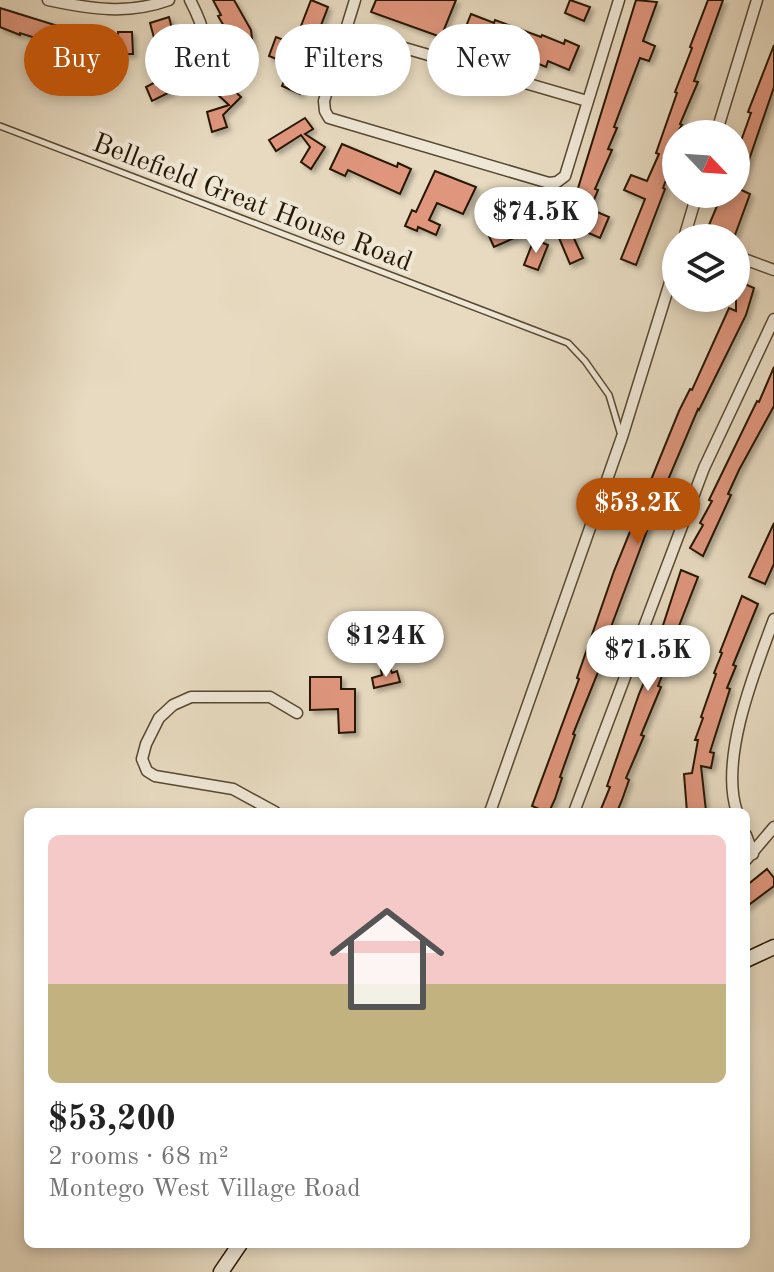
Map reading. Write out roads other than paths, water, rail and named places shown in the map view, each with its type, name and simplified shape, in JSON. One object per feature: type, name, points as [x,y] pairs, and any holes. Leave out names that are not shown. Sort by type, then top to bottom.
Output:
[{"type":"street","points":[[48,0],[98,10],[151,7],[169,0]]},
{"type":"street","points":[[190,0],[203,24]]},
{"type":"street","points":[[348,24],[355,0]]},
{"type":"street","points":[[326,96],[325,111],[329,118],[549,183],[557,182],[565,176],[619,0]]},
{"type":"street","points":[[720,120],[757,0]]},
{"type":"street","points":[[411,50],[587,101]]},
{"type":"street","points":[[750,261],[774,270]]},
{"type":"street","points":[[491,808],[622,437],[662,308]]},
{"type":"street","points":[[576,808],[704,468],[774,319]]},
{"type":"street","points":[[736,808],[732,778],[749,684],[774,619]]},
{"type":"street","points":[[268,808],[233,789],[155,776],[147,771],[142,759],[146,744],[159,718],[173,705],[191,697],[270,697],[297,713]]},
{"type":"street","points":[[750,857],[774,827]]},
{"type":"street","points":[[750,958],[774,947]]},
{"type":"street","points":[[221,1272],[237,1248]]},
{"type":"lane","name":"Bellefield Great House Road","points":[[0,126],[568,343],[609,395],[622,437]]}]
